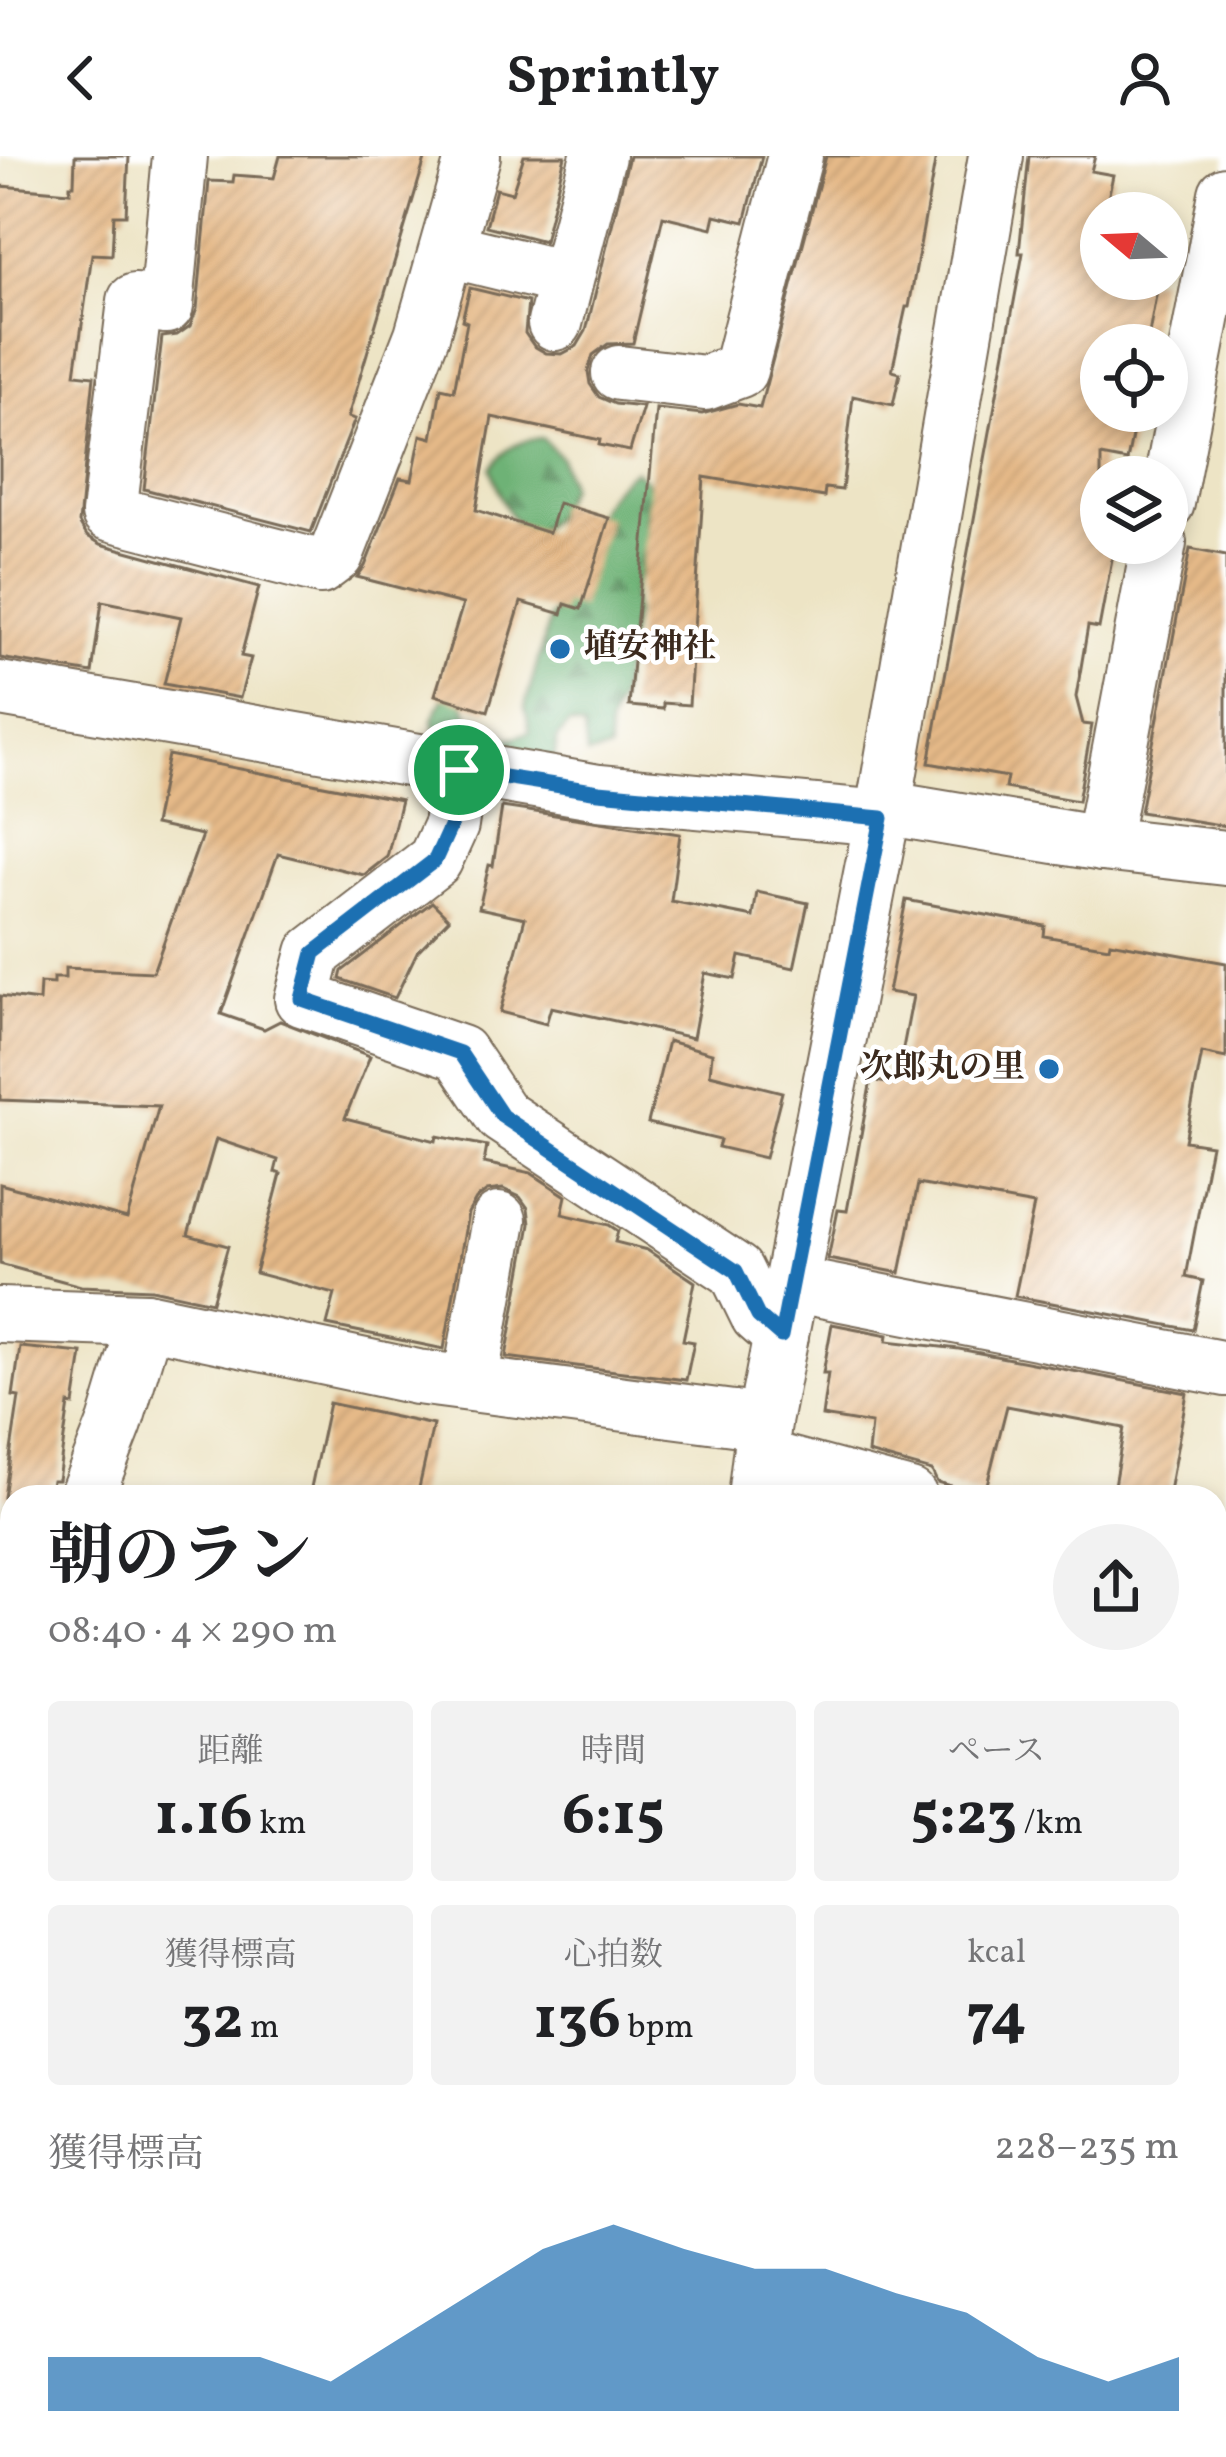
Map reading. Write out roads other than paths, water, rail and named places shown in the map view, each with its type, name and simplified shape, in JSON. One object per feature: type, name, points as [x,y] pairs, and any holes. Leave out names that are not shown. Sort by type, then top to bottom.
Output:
[{"type":"street","points":[[180,156],[166,306],[135,301],[109,513],[320,567],[336,555],[422,335],[473,156]]},
{"type":"street","points":[[449,250],[560,300],[598,156]]},
{"type":"street","points":[[619,373],[705,383],[740,370],[795,156]]},
{"type":"street","points":[[760,1459],[882,813],[996,156]]},
{"type":"street","points":[[1176,456],[1226,194]]},
{"type":"street","points":[[1102,844],[1155,564]]},
{"type":"street","points":[[0,689],[599,792],[882,813],[1226,858]]},
{"type":"street","points":[[459,770],[451,825],[435,860],[314,953],[302,999],[460,1053],[502,1116],[736,1271],[758,1316],[786,1310],[1226,1369]]},
{"type":"street","points":[[470,1382],[499,1220]]},
{"type":"street","points":[[0,1315],[146,1320],[417,1377],[470,1382],[863,1485]]},
{"type":"street","points":[[91,1485],[146,1320]]},
{"type":"place","name":"埴安神社","points":[[560,649]]},
{"type":"place","name":"次郎丸の里","points":[[1049,1069]]}]
